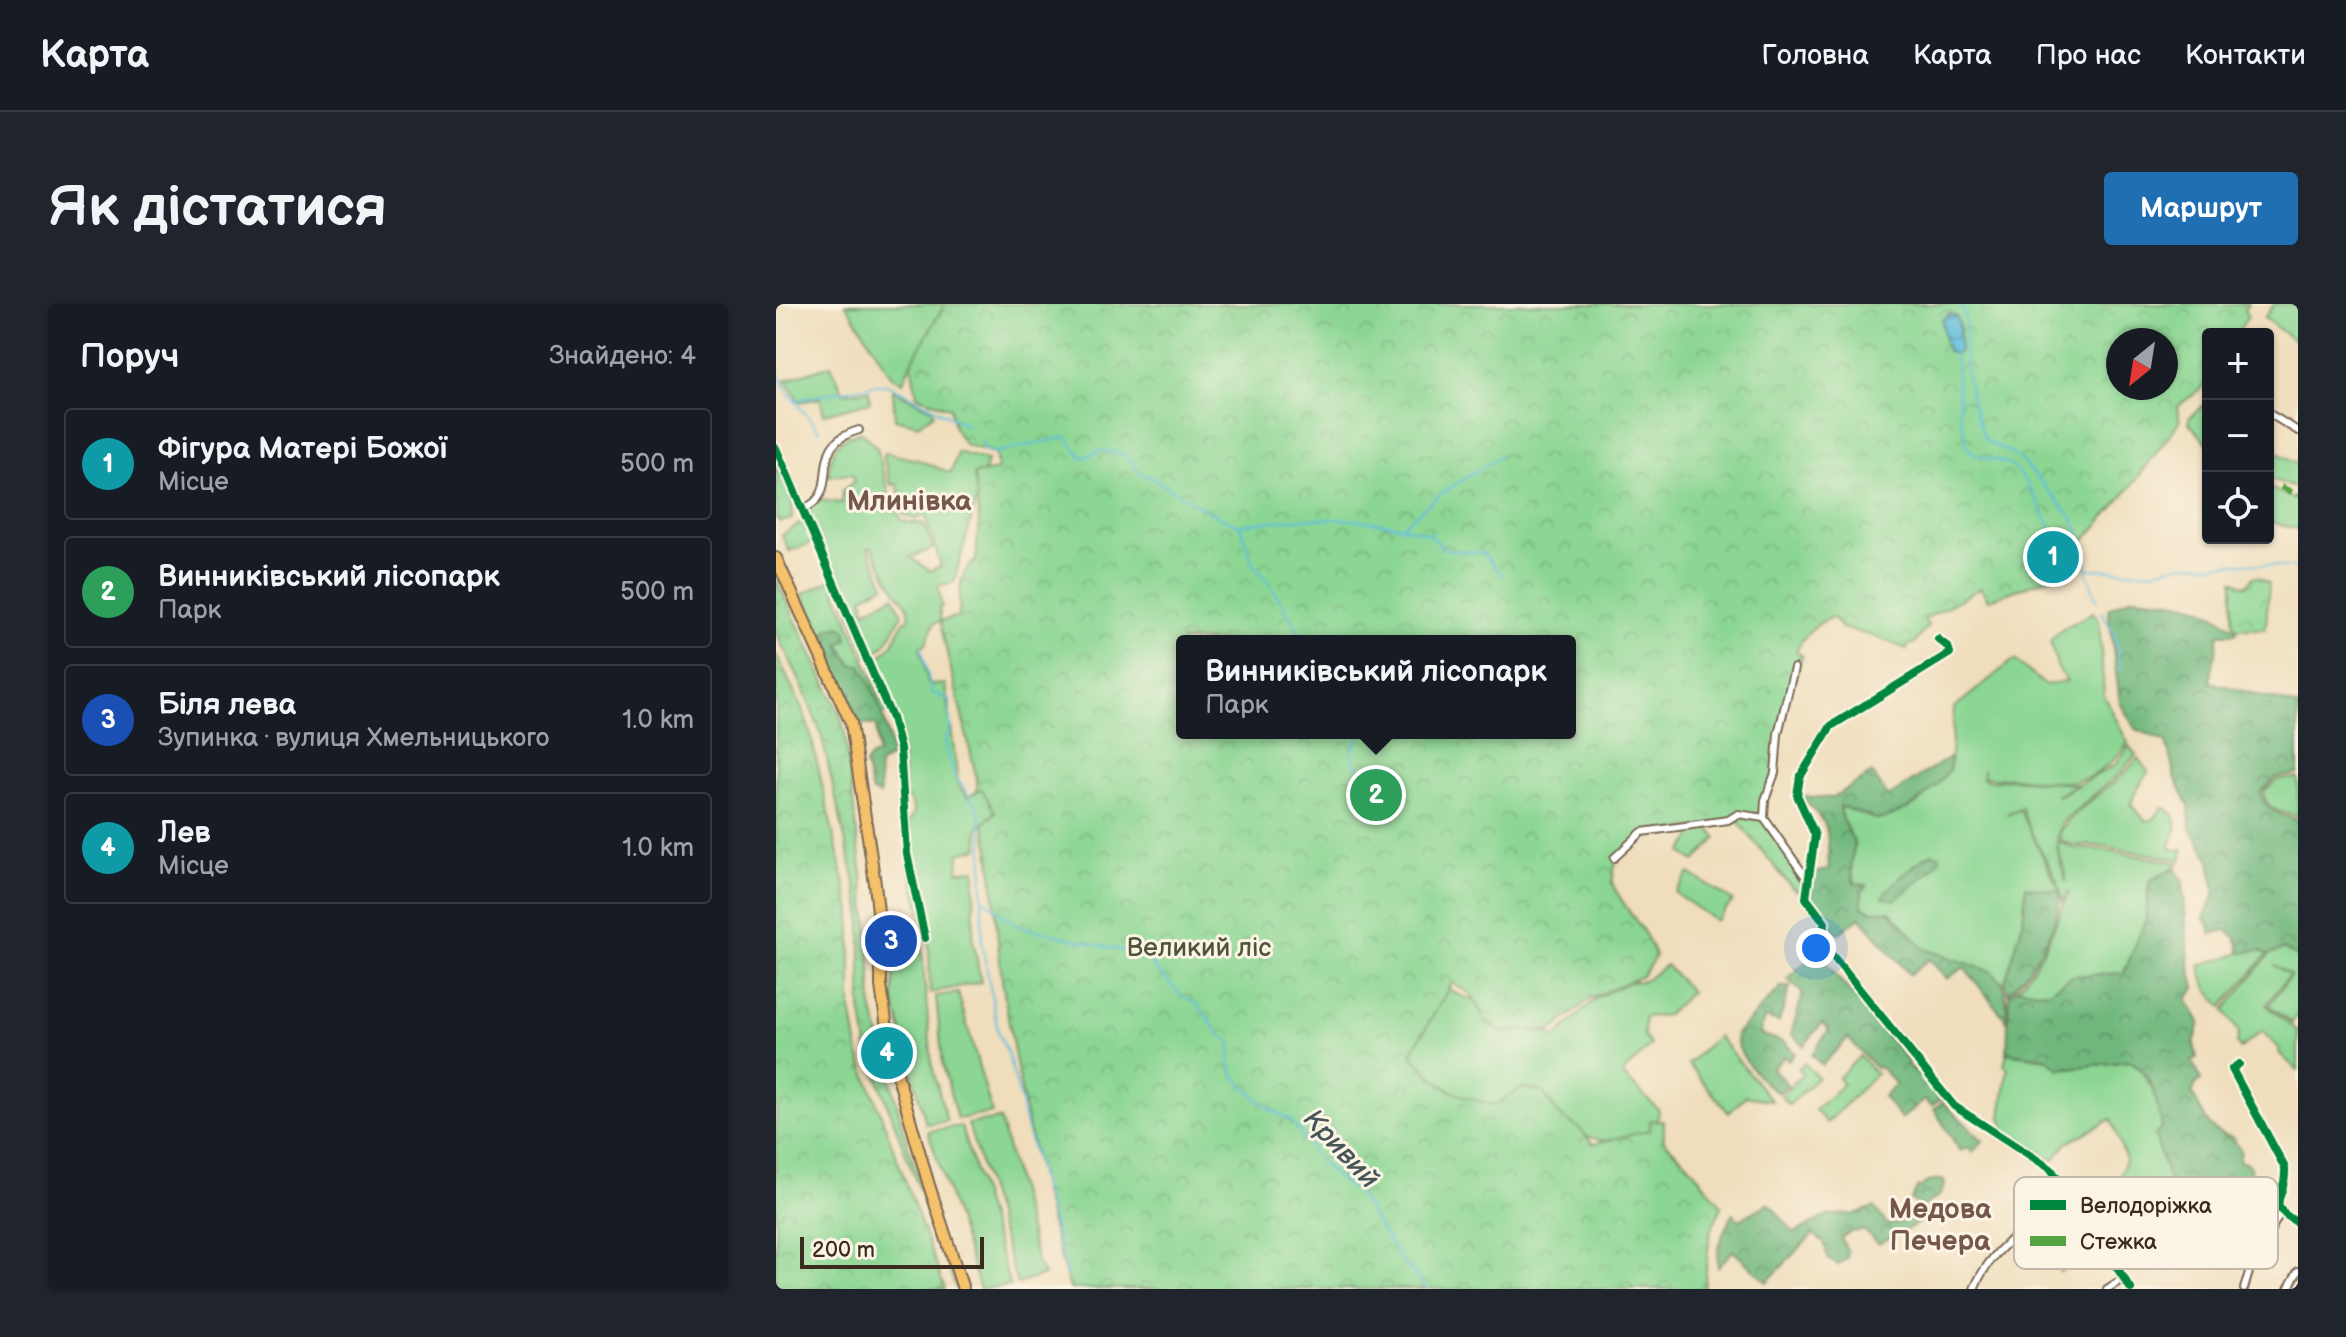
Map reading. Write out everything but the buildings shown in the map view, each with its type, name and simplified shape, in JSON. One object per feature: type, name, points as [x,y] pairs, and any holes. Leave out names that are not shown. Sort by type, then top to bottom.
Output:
[{"type":"main road","points":[[776,558],[851,723],[875,884],[881,940],[881,986],[888,1039],[924,1170],[963,1289]]},
{"type":"street","points":[[2274,417],[2298,431]]},
{"type":"street","points":[[803,509],[813,505],[821,496],[830,448],[845,434],[859,430]]},
{"type":"street","points":[[776,448],[886,700],[898,738],[906,850],[925,938]]},
{"type":"street","points":[[1938,639],[1950,653],[1831,726],[1800,777],[1797,795],[1815,835],[1806,898],[1825,923],[1821,938],[1823,944],[1954,1106],[2033,1156],[2057,1177]]},
{"type":"street","points":[[1794,668],[1778,734],[1775,773],[1765,800],[1764,818],[1807,879]]},
{"type":"street","points":[[1614,858],[1642,832],[1728,820],[1738,814],[1764,818]]},
{"type":"street","points":[[2239,1064],[2232,1069],[2285,1168],[2286,1178],[2278,1207],[2280,1213],[2298,1223]]},
{"type":"street","points":[[2278,1217],[2280,1213]]},
{"type":"street","points":[[1974,1289],[1989,1264],[2014,1236]]},
{"type":"street","points":[[2118,1269],[2131,1289]]},
{"type":"street","points":[[2244,1289],[2251,1269]]},
{"type":"street","points":[[2288,1289],[2298,1271]]},
{"type":"street","points":[[2107,1289],[2124,1278]]},
{"type":"green space","points":[[846,304],[945,304],[903,382],[892,377]]},
{"type":"green space","name":"Великий ліс","points":[[945,304],[2249,304],[2244,309],[2248,317],[2240,328],[2202,328],[2202,388],[2177,407],[2180,421],[2130,488],[2053,577],[1988,600],[1981,588],[1925,619],[1928,626],[1907,649],[1842,628],[1833,617],[1807,634],[1796,650],[1802,656],[1783,716],[1777,773],[1757,818],[1738,817],[1733,823],[1644,834],[1616,859],[1612,883],[1647,937],[1655,957],[1642,976],[1591,998],[1550,1032],[1525,1030],[1503,1033],[1486,1022],[1471,994],[1452,983],[1411,1054],[1447,1088],[1479,1101],[1494,1105],[1523,1088],[1543,1092],[1559,1115],[1580,1129],[1593,1144],[1650,1130],[1650,1120],[1664,1121],[1664,1141],[1688,1164],[1722,1206],[1710,1232],[1704,1289],[1070,1289],[1031,1139],[1003,986],[984,823],[995,812],[982,789],[977,791],[941,621],[959,616],[965,571],[976,561],[979,519],[974,474],[998,470],[995,453],[965,445],[954,427],[950,408],[917,396],[911,363]]},
{"type":"green space","points":[[2274,304],[2298,304],[2298,343],[2264,318]]},
{"type":"green space","points":[[831,365],[844,393],[869,390],[870,402],[824,414],[820,398],[800,402],[785,380]]},
{"type":"green space","points":[[893,390],[932,409],[934,414],[918,425],[895,419]]},
{"type":"green space","points":[[2202,407],[2202,437],[2189,423],[2189,418]]},
{"type":"green space","points":[[862,432],[877,448],[890,498],[902,521],[924,524],[933,549],[910,557],[930,571],[941,566],[925,515],[916,519],[904,515],[897,484],[891,485],[883,455],[886,453],[918,460],[951,473],[958,452],[987,461],[954,582],[938,586],[941,621],[934,623],[926,644],[920,647],[929,685],[945,684],[959,787],[968,797],[982,788],[995,812],[978,829],[979,848],[959,853],[958,871],[975,870],[973,940],[981,982],[930,993],[929,945],[911,872],[908,822],[914,814],[912,803],[905,795],[900,731],[896,730],[884,690],[873,668],[910,617],[908,607],[889,580],[872,547],[868,548],[885,585],[863,597],[865,611],[894,596],[902,615],[884,644],[868,657],[808,509],[821,500],[842,503],[843,490],[855,481],[852,474],[828,476],[831,460],[840,442]]},
{"type":"green space","points":[[2274,451],[2298,465],[2298,489],[2274,480]]},
{"type":"green space","points":[[776,466],[793,500],[792,519],[780,522],[776,518]]},
{"type":"green space","points":[[2274,490],[2298,501],[2298,529],[2274,523]]},
{"type":"green space","points":[[803,522],[812,543],[789,551],[782,535]]},
{"type":"green space","points":[[2253,577],[2269,583],[2266,627],[2236,629],[2233,622],[2233,580],[2246,586]]},
{"type":"green space","points":[[776,579],[839,712],[844,729],[869,933],[872,1006],[905,1136],[956,1289],[868,1052],[861,1008],[861,909],[821,733],[797,674],[776,634]]},
{"type":"green space","points":[[831,580],[887,713],[859,719],[851,695],[803,594]]},
{"type":"green space","points":[[2132,597],[2188,604],[2225,621],[2237,631],[2236,634],[2219,634],[2210,682],[2298,706],[2298,774],[2277,777],[2260,792],[2269,808],[2298,820],[2298,957],[2284,949],[2268,955],[2260,950],[2240,953],[2238,942],[2229,932],[2225,930],[2211,934],[2204,918],[2215,894],[2210,860],[2190,828],[2189,806],[2175,777],[2166,742],[2136,729],[2120,703],[2108,609]]},
{"type":"green space","points":[[2093,612],[2099,620],[2104,695],[2128,743],[2103,769],[2079,780],[2051,782],[2012,778],[1988,778],[1984,777],[1983,769],[1982,778],[1989,781],[2010,779],[2077,784],[2056,796],[2115,765],[2129,746],[2136,755],[2120,773],[2062,822],[2057,845],[2066,882],[2058,841],[2072,848],[2106,850],[2178,863],[2175,868],[2149,881],[2146,920],[2124,973],[2073,976],[2047,992],[2017,988],[2041,955],[2069,891],[2063,903],[2060,890],[2056,878],[2022,807],[2007,814],[2020,810],[2060,891],[2026,887],[2023,923],[2003,983],[1990,971],[1924,949],[1890,911],[1873,911],[1862,907],[1862,892],[1852,870],[1855,844],[1842,818],[1840,805],[1875,819],[1883,819],[1917,804],[1950,769],[1954,708],[2012,661],[2045,685],[2067,681],[2058,669],[2050,642],[2064,628]]},
{"type":"green space","points":[[840,626],[846,630],[847,640],[839,644],[852,665],[861,665],[888,732],[892,756],[879,765],[880,795],[872,792],[865,764],[871,756],[878,754],[876,725],[858,724],[833,666],[833,656],[824,635],[829,629]]},
{"type":"green space","points":[[776,654],[804,713],[811,736],[851,911],[851,1009],[859,1055],[945,1289],[776,1289]]},
{"type":"green space","points":[[1950,757],[1950,769],[1936,787],[1909,808],[1883,819],[1875,819],[1840,806],[1842,818],[1855,844],[1852,863],[1854,883],[1867,885],[1862,892],[1862,907],[1873,911],[1890,911],[1924,949],[1990,971],[2003,983],[2006,1020],[1964,967],[1947,979],[1929,959],[1910,975],[1860,917],[1838,934],[1810,903],[1812,874],[1829,869],[1827,835],[1823,821],[1799,796],[1832,798],[1872,773],[1888,797]]},
{"type":"green space","points":[[2138,758],[2148,772],[2131,805],[2146,821],[2154,819],[2162,808],[2174,815],[2177,827],[2170,845],[2171,849],[2183,850],[2181,860],[2061,841],[2059,833],[2066,823]]},
{"type":"green space","points":[[2298,778],[2298,816],[2275,810],[2267,803],[2263,792],[2279,779]]},
{"type":"green space","points":[[1738,816],[1764,820],[1805,880],[1800,892],[1792,888],[1736,819]]},
{"type":"green space","points":[[1708,827],[1717,838],[1695,861],[1682,853],[1697,828]]},
{"type":"green space","points":[[1933,853],[1940,859],[1932,870],[1895,900],[1883,897],[1891,886]]},
{"type":"green space","points":[[2175,868],[2183,881],[2189,962],[2195,988],[2187,1000],[2200,1022],[2194,1044],[2197,1058],[2192,1060],[2201,1080],[2192,1093],[2212,1127],[2232,1137],[2241,1151],[2239,1161],[2249,1164],[2251,1177],[2168,1177],[2155,1135],[2162,1127],[2155,1099],[2144,1073],[2130,1061],[2060,1069],[2046,1058],[2007,1053],[2009,995],[2017,988],[2047,992],[2073,976],[2124,973],[2146,920],[2149,881]]},
{"type":"green space","points":[[1689,873],[1733,901],[1716,921],[1675,893]]},
{"type":"green space","points":[[2026,886],[2060,891],[2059,904],[2043,946],[2026,973],[2008,993],[2005,982],[2023,923]]},
{"type":"green space","points":[[920,928],[932,1066],[947,1121],[926,1124],[894,1001],[893,930]]},
{"type":"green space","points":[[2284,949],[2298,957],[2298,1013],[2292,1023],[2269,1005],[2291,975],[2274,965],[2289,975],[2266,1005],[2298,1031],[2298,1071],[2262,1031],[2240,1049],[2237,1043],[2239,1032],[2224,1010],[2270,954]]},
{"type":"green space","points":[[2260,950],[2268,954],[2222,1007],[2206,987],[2200,965]]},
{"type":"green space","points":[[1809,959],[1824,961],[1909,1062],[1907,1064],[1911,1069],[1940,1100],[1931,1106],[1925,1100],[1901,1119],[1883,1096],[1896,1084],[1848,1038],[1822,1065],[1812,1055],[1829,1029],[1822,1023],[1804,1046],[1791,1034],[1803,993],[1787,979]]},
{"type":"green space","points":[[1666,965],[1691,992],[1667,1015],[1645,1017],[1644,1036],[1651,1045],[1622,1074],[1659,1110],[1654,1146],[1622,1146],[1495,1110],[1455,1110],[1393,1037],[1437,981],[1455,993],[1556,1037],[1596,998],[1629,982],[1644,981]]},
{"type":"green space","points":[[1781,987],[1790,987],[1779,1022],[1764,1018],[1760,1034],[1784,1042],[1795,1053],[1789,1060],[1784,1056],[1772,1069],[1788,1085],[1779,1093],[1751,1068],[1740,1050],[1736,1034]]},
{"type":"green space","points":[[958,993],[992,1113],[957,1119],[943,1064],[936,996]]},
{"type":"green space","points":[[1718,1036],[1772,1101],[1746,1096],[1729,1113],[1688,1064]]},
{"type":"green space","points":[[2007,1053],[2046,1059],[2060,1069],[2130,1061],[2138,1065],[2154,1092],[2178,1177],[2119,1177],[2126,1160],[2111,1119],[2067,1143],[2054,1160],[2006,1133],[2001,1117],[2008,1068],[2004,1065]]},
{"type":"green space","points":[[1860,1056],[1876,1074],[1827,1123],[1815,1110],[1843,1084],[1838,1078]]},
{"type":"green space","points":[[1804,1063],[1818,1077],[1789,1105],[1781,1096],[1803,1074],[1798,1069]]},
{"type":"green space","points":[[1943,1102],[1983,1141],[1972,1153],[1969,1147],[1960,1151],[1934,1109]]},
{"type":"green space","points":[[1000,1119],[1038,1264],[1044,1275],[1017,1284],[968,1124]]},
{"type":"green space","points":[[961,1126],[1010,1286],[980,1289],[928,1131]]},
{"type":"green space","points":[[1943,1180],[1945,1184],[1940,1195],[1922,1207],[1911,1200],[1918,1187]]},
{"type":"green space","points":[[1769,1203],[1794,1233],[1829,1215],[1854,1214],[1874,1207],[1888,1225],[1911,1219],[1921,1222],[1878,1244],[1864,1230],[1850,1232],[1841,1238],[1848,1252],[1847,1259],[1838,1265],[1828,1259],[1824,1242],[1813,1234],[1767,1282],[1733,1251],[1718,1267],[1719,1246],[1733,1214],[1739,1220]]},
{"type":"water","points":[[1949,314],[1956,316],[1959,324],[1960,350],[1955,354],[1948,352],[1944,341],[1942,320]]},
{"type":"waterway","points":[[1961,304],[1966,323],[1967,376],[1984,437],[2024,463],[2072,517],[2079,531],[2097,601]]},
{"type":"waterway","points":[[1955,354],[1960,414],[1968,448],[1977,455],[2008,464],[2024,479],[2059,545],[2053,552],[2051,562]]},
{"type":"waterway","points":[[776,364],[781,381],[820,431]]},
{"type":"waterway","points":[[796,400],[889,385],[968,426]]},
{"type":"waterway","points":[[982,441],[984,450],[992,453],[1067,437],[1082,458],[1103,450],[1127,455],[1141,474],[1215,515],[1240,525],[1253,565],[1266,579],[1301,635]]},
{"type":"waterway","points":[[1403,525],[1441,494],[1500,456]]},
{"type":"waterway","points":[[1240,525],[1335,519],[1432,532]]},
{"type":"waterway","points":[[1430,535],[1446,550],[1483,553],[1503,576]]},
{"type":"waterway","points":[[2053,555],[2058,555],[2055,557]]},
{"type":"waterway","points":[[2089,569],[2149,572],[2184,564],[2240,563],[2298,568]]},
{"type":"waterway","points":[[2102,612],[2115,636],[2120,671]]},
{"type":"waterway","points":[[921,647],[932,693],[950,700],[950,734],[944,738],[954,775],[976,805],[980,816],[983,841],[982,943],[998,1032],[1022,1104],[1067,1276]]},
{"type":"waterway","points":[[1358,739],[1353,747],[1352,759],[1373,787]]},
{"type":"waterway","name":"Кривий","points":[[983,898],[1015,925],[1143,956],[1180,994],[1198,1005],[1221,1036],[1231,1042],[1230,1060],[1234,1076],[1265,1106],[1291,1120],[1320,1162],[1355,1189],[1401,1260],[1428,1289]]},
{"type":"marked path","points":[[2281,487],[2298,495]]},
{"type":"cycle path","points":[[776,448],[892,718],[900,749],[907,854],[925,938]]},
{"type":"cycle path","points":[[1938,639],[1950,653],[1831,726],[1800,777],[1797,795],[1815,835],[1806,898],[1825,923],[1821,938],[1823,944],[1954,1106],[2051,1169],[2056,1177]]},
{"type":"cycle path","points":[[2239,1064],[2232,1069],[2285,1168],[2279,1205],[2287,1216],[2298,1223]]},
{"type":"cycle path","points":[[2118,1269],[2131,1289]]},
{"type":"place","name":"Фігура Матері Божої","points":[[2053,557]]},
{"type":"place","name":"Винниківський лісопарк","points":[[1376,795]]},
{"type":"place","name":"Бiля лева","points":[[891,941]]},
{"type":"place","name":"Лев","points":[[887,1053]]},
{"type":"district","name":"Млинівка","points":[[909,500]]},
{"type":"district","name":"Медова Печера","points":[[1940,1224]]}]
